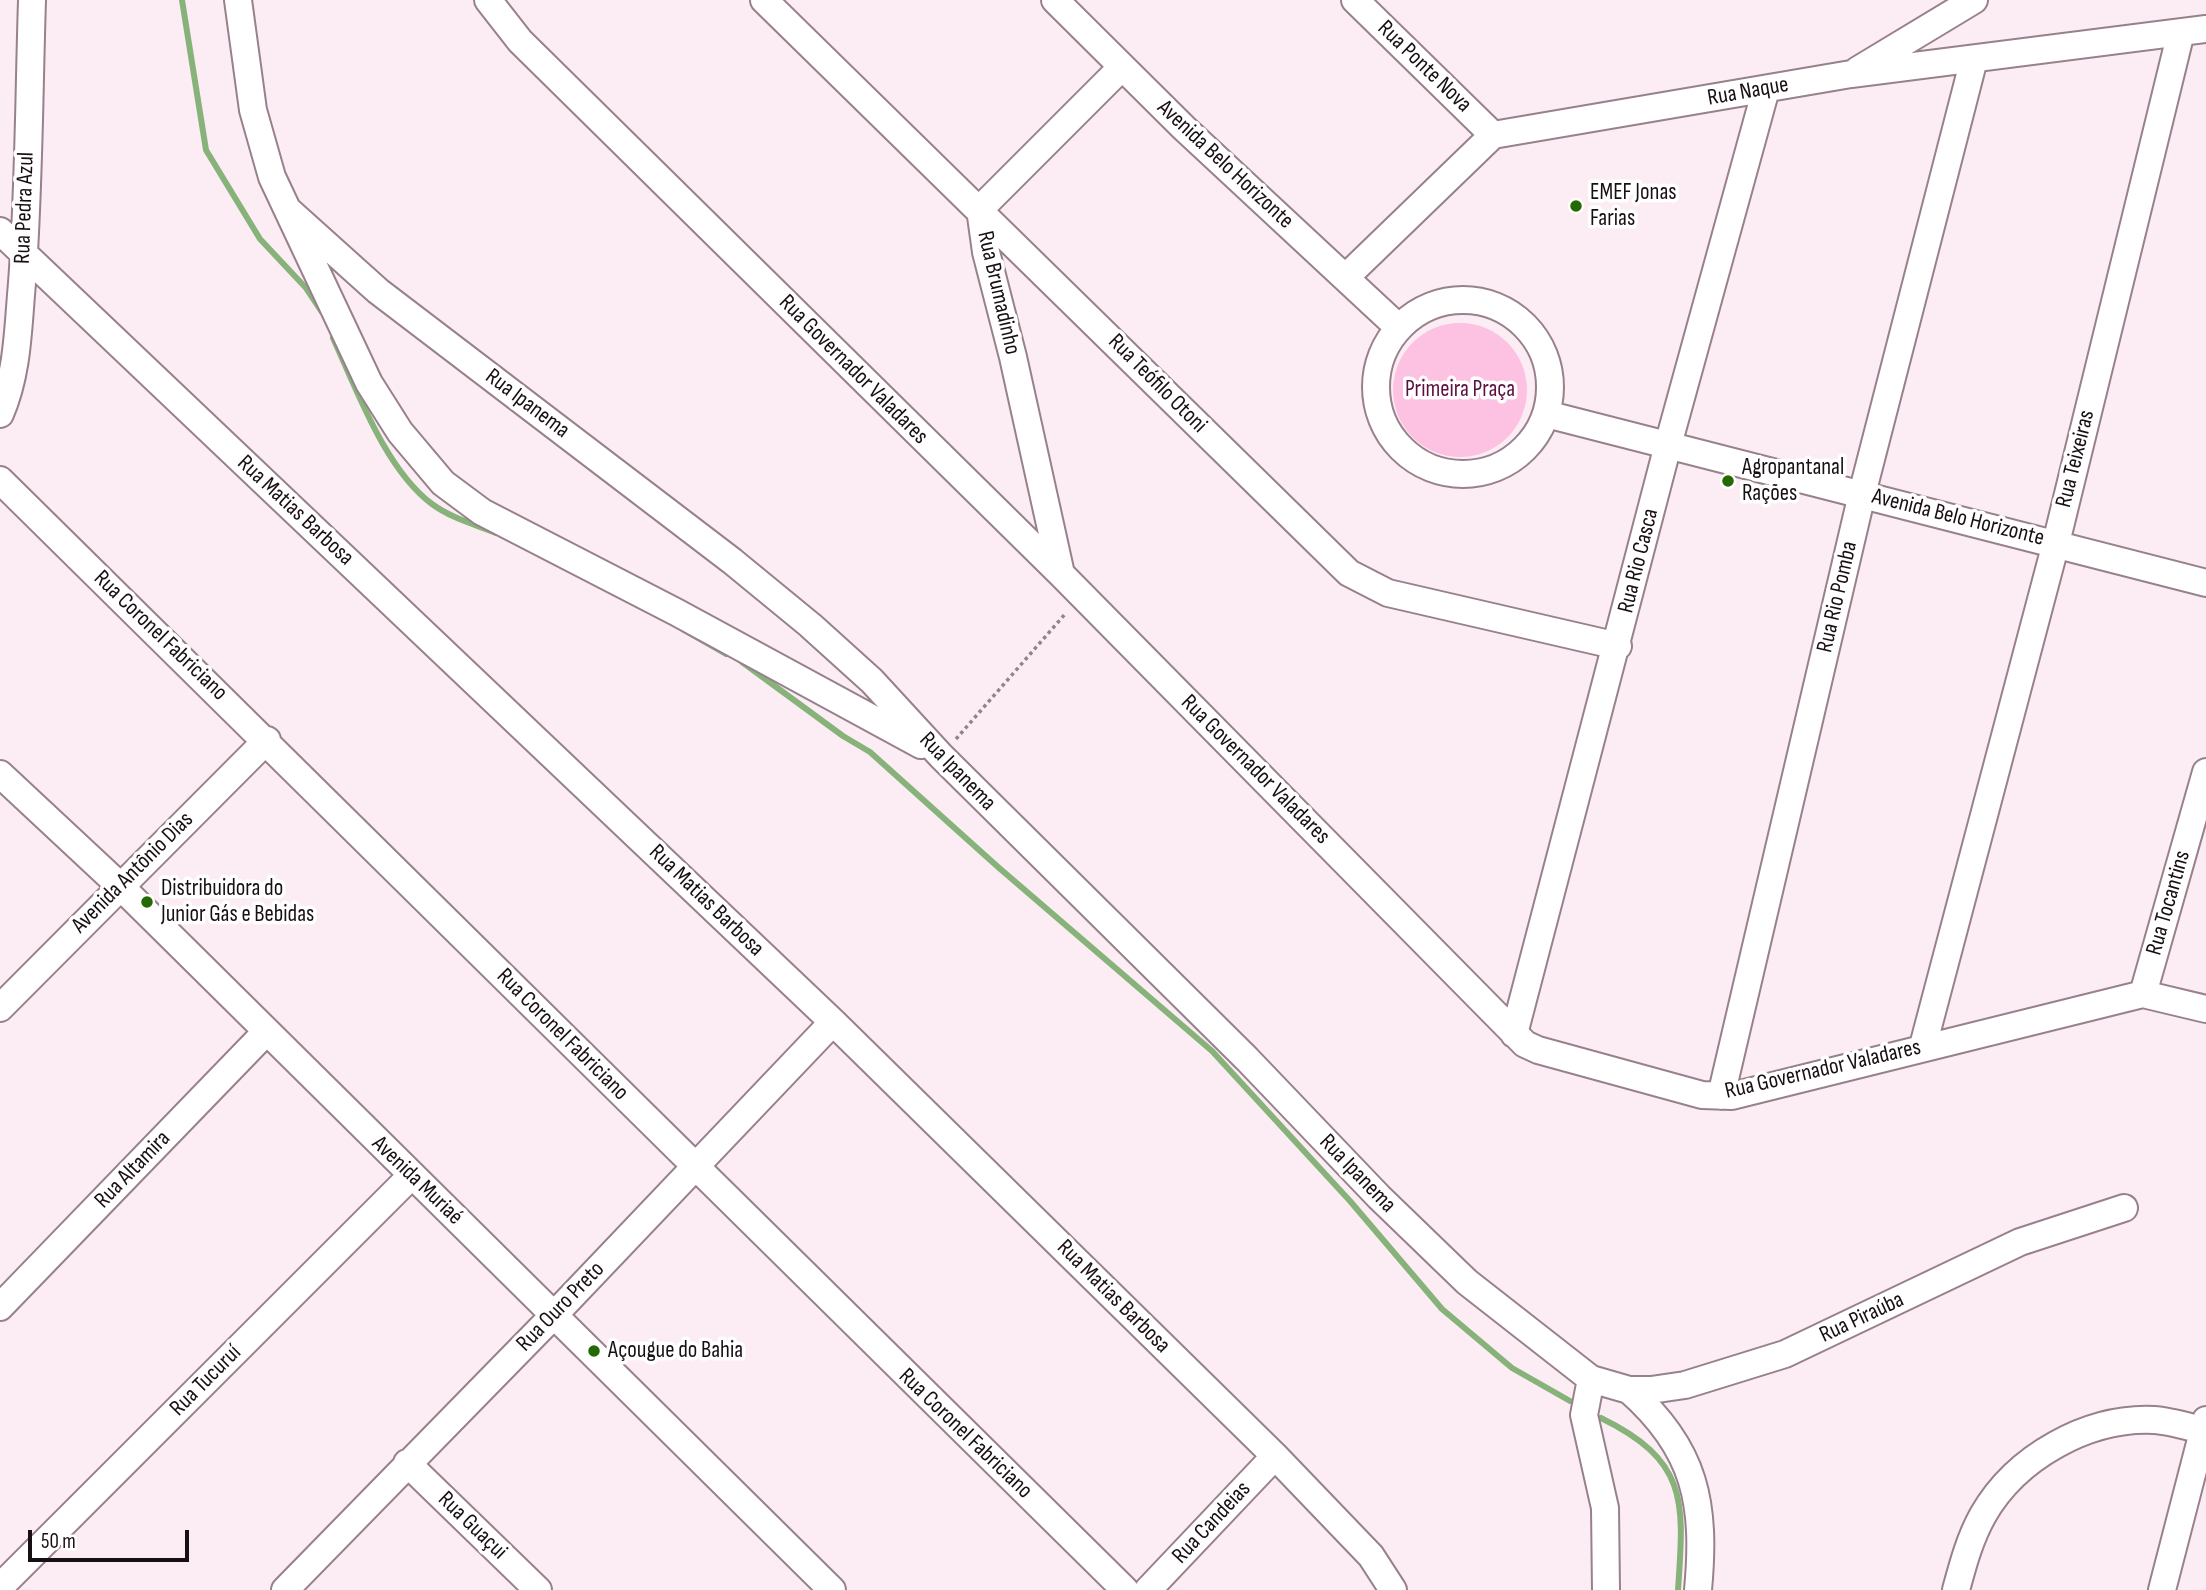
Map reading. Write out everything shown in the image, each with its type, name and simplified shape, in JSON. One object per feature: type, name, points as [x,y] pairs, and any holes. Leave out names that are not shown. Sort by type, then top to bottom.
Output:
[{"type":"street","name":"Rua Pedra Azul","points":[[0,414],[12,379],[17,349],[24,256],[32,0]]},
{"type":"street","name":"Rua Ipanema","points":[[238,0],[253,110],[272,177],[289,211],[378,291],[732,561],[810,625],[872,681],[941,756],[1247,1059],[1369,1188],[1467,1282],[1591,1379]]},
{"type":"street","name":"Rua Governador Valadares","points":[[488,0],[520,41],[1061,574],[1431,946],[1514,1034],[1538,1050],[1702,1094],[1721,1096],[1745,1093],[1923,1046],[2143,994],[2206,1009]]},
{"type":"street","name":"Rua Teófilo Otoni","points":[[764,0],[1349,573],[1388,593],[1618,646]]},
{"type":"street","name":"Avenida Belo Horizonte","points":[[1055,0],[1184,128],[1398,327]]},
{"type":"street","name":"Rua Ponte Nova","points":[[1355,0],[1493,135]]},
{"type":"street","points":[[1851,74],[1974,0]]},
{"type":"street","name":"Rua Naque","points":[[1493,135],[1851,74],[2194,30]]},
{"type":"street","name":"Rua Teixeiras","points":[[1923,1046],[2194,30]]},
{"type":"street","name":"Rua Rio Pomba","points":[[1721,1096],[1862,494],[1974,59]]},
{"type":"street","name":"Rua Brumadinho","points":[[1061,574],[1013,357],[986,252],[980,209],[1122,67]]},
{"type":"street","name":"Rua Rio Casca","points":[[1514,1034],[1618,646],[1668,444],[1766,89]]},
{"type":"street","points":[[1346,276],[1493,135]]},
{"type":"street","points":[[289,211],[369,383],[400,432],[443,482],[482,513],[676,612],[941,756]]},
{"type":"street","name":"Rua Matias Barbosa","points":[[0,231],[833,1022],[1275,1456],[1370,1556],[1393,1590]]},
{"type":"street","points":[[1469,299],[1495,306],[1518,319],[1536,338],[1547,362],[1551,389],[1546,414],[1536,435],[1522,452],[1504,465],[1483,472],[1461,474],[1439,471],[1418,462],[1400,449],[1387,431],[1378,410],[1374,388],[1381,356],[1398,327],[1419,311],[1443,301],[1469,299]]},
{"type":"street","name":"Avenida Belo Horizonte","points":[[1546,414],[2206,583]]},
{"type":"street","name":"Rua Coronel Fabriciano","points":[[0,480],[267,740],[694,1168],[1125,1590]]},
{"type":"street","name":"Avenida Antônio Dias","points":[[0,1008],[119,885],[267,740]]},
{"type":"street","name":"Rua Tocantins","points":[[2143,994],[2201,808],[2206,772]]},
{"type":"street","name":"Avenida Muriaé","points":[[0,774],[119,885],[832,1590]]},
{"type":"street","name":"Rua Ouro Preto","points":[[285,1590],[554,1315],[833,1022]]},
{"type":"street","name":"Rua Altamira","points":[[0,1307],[266,1032]]},
{"type":"street","name":"Rua Tucuruí","points":[[0,1587],[411,1176]]},
{"type":"street","name":"Rua Piraúba","points":[[1591,1379],[1629,1390],[1685,1385],[1785,1354],[2020,1242],[2124,1208]]},
{"type":"street","points":[[1591,1379],[1584,1415],[1605,1508],[1606,1590]]},
{"type":"street","points":[[1629,1390],[1652,1410],[1674,1441],[1690,1472],[1702,1526],[1698,1590]]},
{"type":"street","points":[[1956,1590],[1967,1549],[1984,1513],[2008,1484],[2040,1454],[2081,1432],[2118,1421],[2155,1420],[2205,1427],[2162,1590]]},
{"type":"street","name":"Rua Candeias","points":[[1148,1590],[1275,1456]]},
{"type":"street","name":"Rua Guaçui","points":[[407,1463],[538,1590]]},
{"type":"path","points":[[941,756],[1081,595]]},
{"type":"green space","name":"Primeira Praça","points":[[1460,323],[1486,328],[1507,343],[1522,364],[1527,390],[1522,416],[1507,437],[1486,452],[1460,457],[1434,452],[1413,437],[1398,416],[1393,390],[1398,364],[1413,343],[1434,328]]},
{"type":"waterway","points":[[182,0],[206,150],[260,239],[306,288],[322,312]]},
{"type":"waterway","points":[[333,338],[386,450],[415,489],[447,513],[496,533]]},
{"type":"waterway","points":[[684,630],[726,654]]},
{"type":"waterway","points":[[742,662],[843,736],[870,752],[998,867],[1212,1051],[1350,1201],[1442,1309],[1512,1368],[1570,1401]]},
{"type":"waterway","points":[[1601,1418],[1630,1434],[1651,1451],[1666,1468],[1675,1487],[1681,1532],[1678,1590]]},
{"type":"place","name":"EMEF Jonas Farias","points":[[1576,206]]},
{"type":"place","name":"Agropantanal Rações","points":[[1728,481]]},
{"type":"place","name":"Distribuidora do Junior Gás e Bebidas","points":[[147,902]]},
{"type":"place","name":"Açougue do Bahia","points":[[594,1351]]}]
